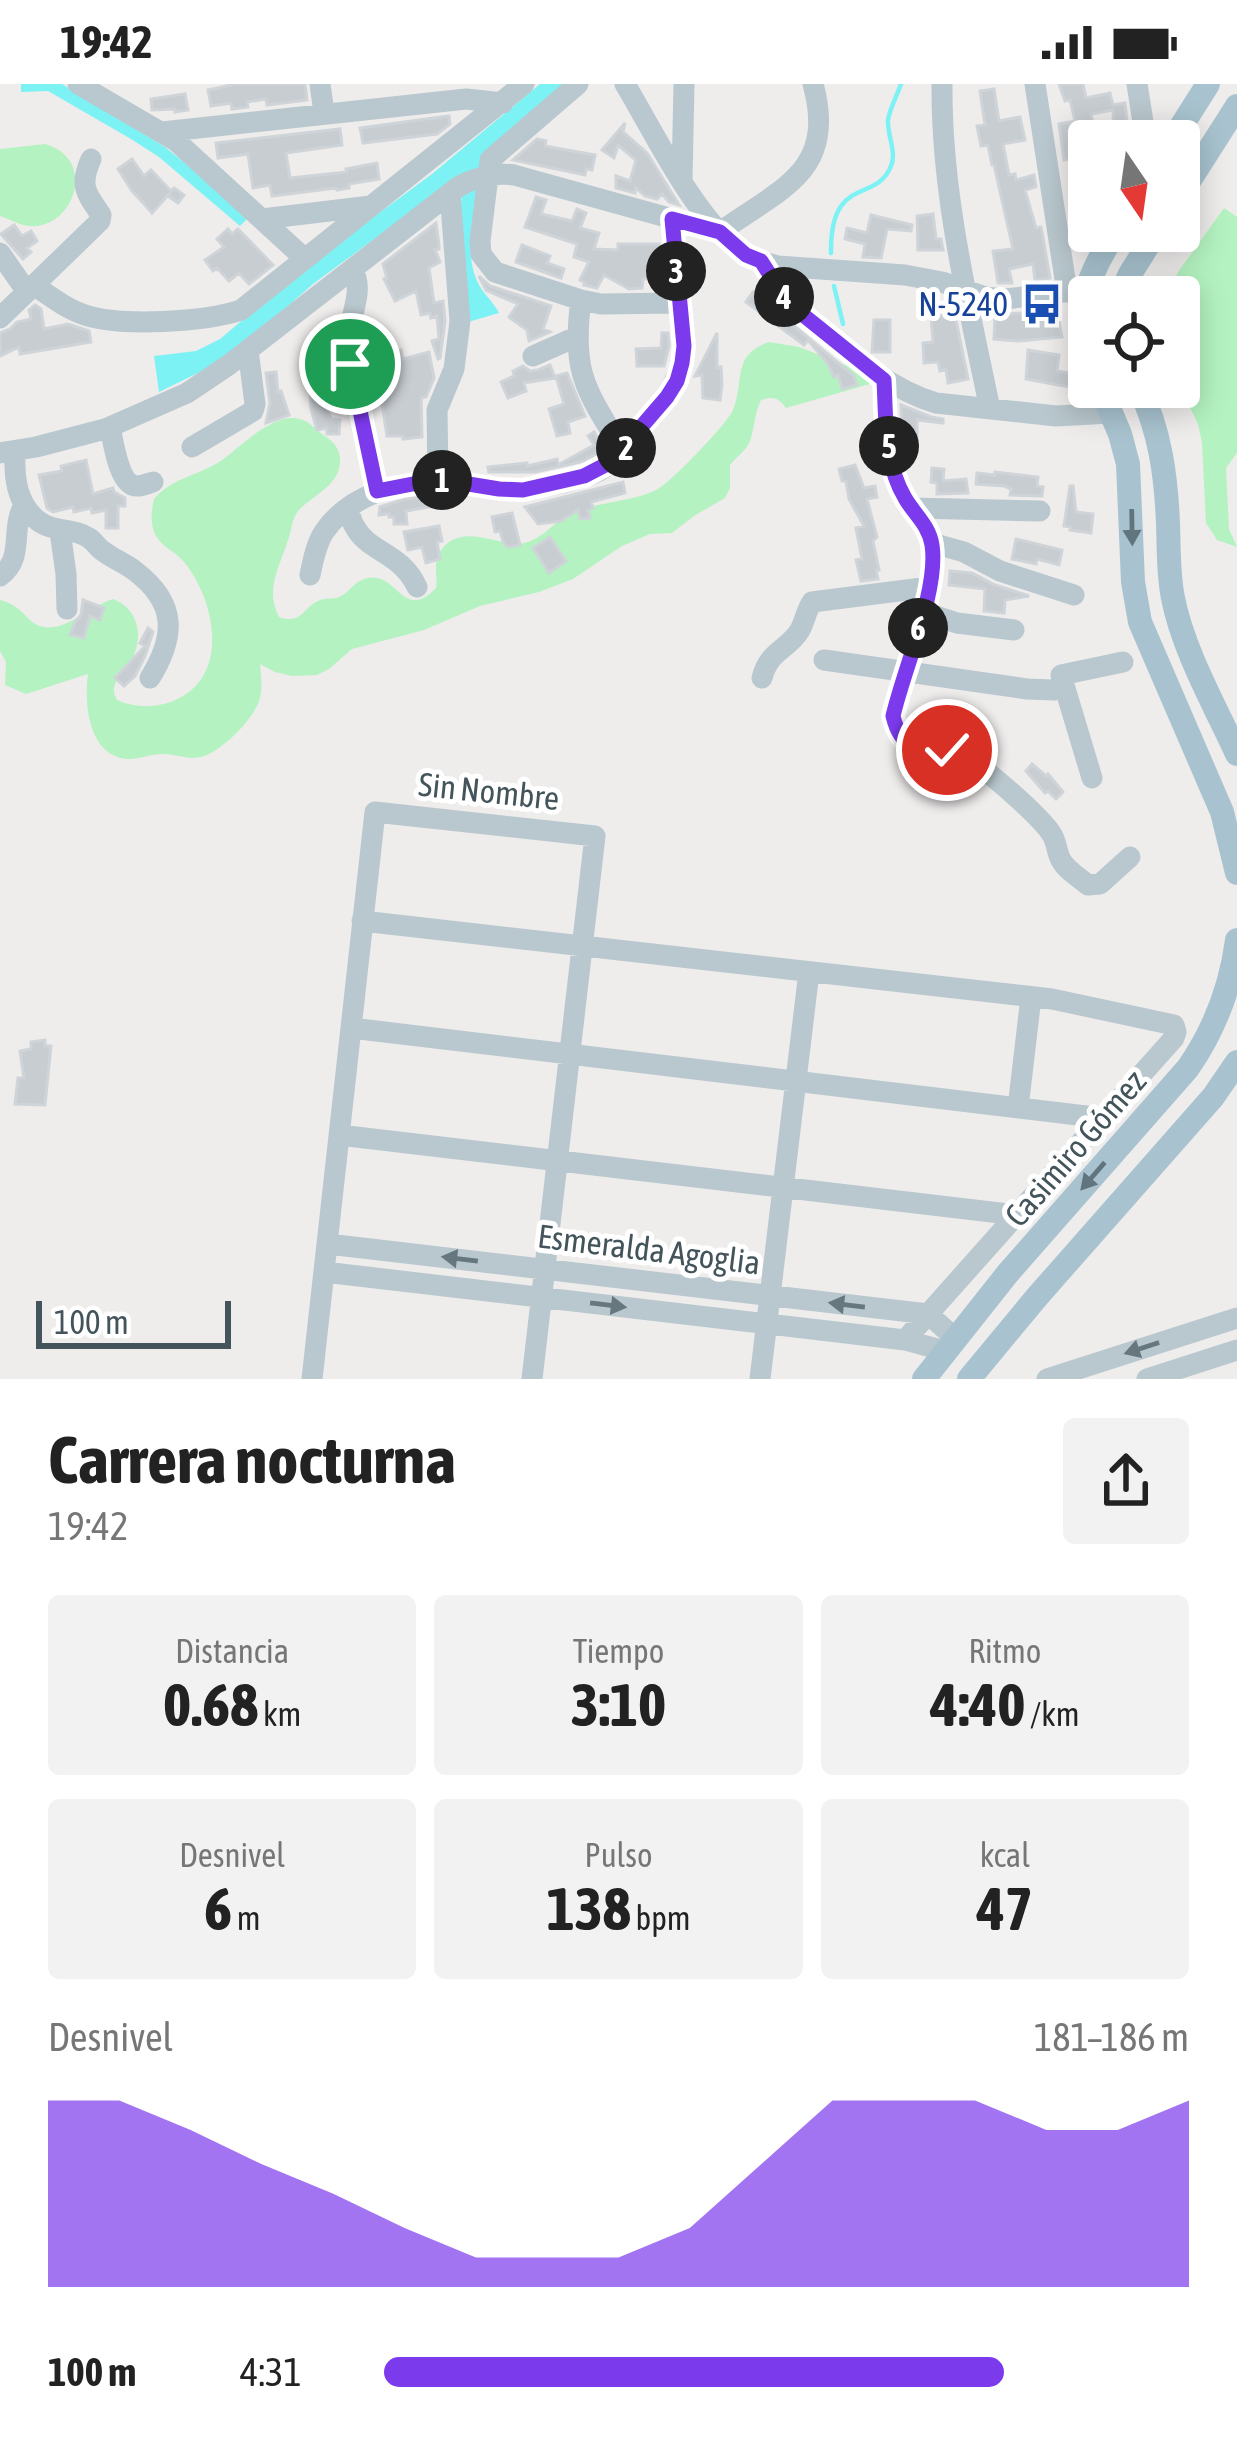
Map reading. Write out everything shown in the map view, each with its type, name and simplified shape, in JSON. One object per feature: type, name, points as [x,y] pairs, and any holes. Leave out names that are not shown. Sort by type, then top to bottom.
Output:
[{"type":"main road","points":[[1185,120],[1208,84]]},
{"type":"main road","points":[[1200,164],[1237,106]]},
{"type":"main road","points":[[1109,408],[1130,475],[1139,622],[1222,812],[1237,873]]},
{"type":"main road","points":[[1111,413],[1120,408]]},
{"type":"main road","points":[[1148,408],[1163,463],[1175,610],[1237,754]]},
{"type":"main road","name":"Casimiro Gómez","points":[[924,1379],[1196,1057],[1222,1004],[1237,940]]},
{"type":"main road","name":"Casimiro Gómez","points":[[975,1377],[1036,1298],[1213,1096],[1237,1062]]},
{"type":"street","points":[[78,84],[188,150],[304,258]]},
{"type":"street","points":[[320,84],[323,112]]},
{"type":"street","points":[[0,253],[31,289],[100,320],[213,317],[241,310],[524,84]]},
{"type":"street","points":[[578,84],[490,160],[481,254],[488,265],[506,276],[580,300],[678,303]]},
{"type":"street","points":[[625,84],[682,179],[720,232],[746,255],[778,266],[924,278],[1006,299],[1068,292]]},
{"type":"street","points":[[682,179],[684,84]]},
{"type":"street","points":[[720,232],[808,164],[817,149],[819,132],[813,84]]},
{"type":"street","points":[[942,84],[944,156],[990,409]]},
{"type":"street","points":[[1035,84],[1073,276]]},
{"type":"street","points":[[1136,84],[1142,120]]},
{"type":"street","points":[[162,132],[466,98],[502,103]]},
{"type":"street","points":[[0,318],[100,221],[84,187],[91,159]]},
{"type":"street","points":[[150,678],[169,635],[162,598],[139,574],[102,551],[88,536],[60,531],[38,520],[24,505],[7,452],[110,427],[187,392],[450,193],[486,175],[514,175],[720,232]]},
{"type":"street","points":[[438,479],[436,410],[454,369],[460,321],[450,193]]},
{"type":"street","points":[[262,219],[372,206]]},
{"type":"street","points":[[310,575],[324,532],[348,508],[377,491],[438,479],[523,490],[599,471],[623,451],[677,381],[684,346],[672,219]]},
{"type":"street","points":[[761,261],[797,310],[884,380],[919,398],[1056,416],[1111,413]]},
{"type":"street","points":[[352,269],[358,283],[350,319],[350,364],[377,491]]},
{"type":"street","points":[[580,300],[578,362],[592,401],[623,451]]},
{"type":"street","points":[[533,356],[576,337]]},
{"type":"street","points":[[192,447],[253,411],[248,350]]},
{"type":"street","points":[[884,380],[894,472],[932,543],[934,561],[893,716],[897,730],[913,747],[965,757],[994,779],[1051,833],[1060,858],[1088,885],[1100,884],[1130,857]]},
{"type":"street","points":[[110,427],[124,477],[139,486],[153,482]]},
{"type":"street","points":[[0,576],[10,569],[16,555],[16,527],[24,505]]},
{"type":"street","points":[[348,508],[356,529],[369,543],[404,564],[417,587]]},
{"type":"street","points":[[913,508],[1040,511]]},
{"type":"street","points":[[60,531],[67,609]]},
{"type":"street","points":[[932,543],[1074,596]]},
{"type":"street","points":[[762,678],[766,663],[802,627],[812,602],[930,587]]},
{"type":"street","points":[[923,612],[957,623],[1014,630]]},
{"type":"street","points":[[824,660],[1027,689],[1063,687]]},
{"type":"street","points":[[1092,778],[1061,675],[1123,662]]},
{"type":"street","name":"Sin Nombre","points":[[312,1379],[375,812],[595,836],[532,1379]]},
{"type":"street","points":[[362,921],[1031,997],[1167,1021],[1176,1028],[1174,1038],[905,1340]]},
{"type":"street","points":[[760,1379],[809,971]]},
{"type":"street","points":[[1018,1108],[1031,997]]},
{"type":"street","points":[[351,1028],[1103,1118]]},
{"type":"street","points":[[340,1135],[1017,1215]]},
{"type":"street","name":"Esmeralda Agoglia","points":[[328,1244],[928,1315]]},
{"type":"street","name":"Esmeralda Agoglia","points":[[324,1272],[950,1344]]},
{"type":"street","points":[[928,1315],[950,1344]]},
{"type":"street","points":[[1047,1379],[1237,1318]]},
{"type":"street","points":[[1147,1379],[1237,1351]]},
{"type":"green space","points":[[45,144],[61,151],[70,162],[75,188],[70,202],[51,222],[37,226],[0,216],[0,149]]},
{"type":"green space","points":[[1224,208],[1237,217],[1237,453],[1226,468],[1229,529],[1237,547],[1217,540],[1206,523],[1202,443],[1190,408],[1200,408],[1200,276],[1176,276],[1192,252],[1200,252],[1200,241]]},
{"type":"green space","points":[[769,342],[799,347],[884,380],[786,408],[775,399],[761,400],[750,441],[730,465],[725,498],[672,533],[650,534],[622,546],[573,579],[480,606],[424,630],[352,649],[317,675],[292,676],[260,664],[261,692],[250,718],[208,754],[131,759],[113,755],[103,748],[91,726],[88,674],[26,694],[5,685],[0,600],[35,624],[49,627],[68,623],[113,599],[133,615],[138,631],[133,657],[114,687],[117,700],[159,705],[191,690],[204,675],[210,657],[210,617],[195,578],[156,536],[154,499],[275,422],[297,418],[307,422],[335,445],[340,462],[330,483],[294,517],[273,586],[279,617],[298,617],[314,603],[339,597],[359,581],[374,578],[415,600],[436,588],[437,557],[458,538],[524,543],[580,510],[658,489],[729,417],[744,361]]},
{"type":"water","points":[[21,84],[62,84],[165,147],[250,216],[240,226],[159,157],[48,91],[21,92]]},
{"type":"water","points":[[540,84],[566,84],[481,167],[457,178],[313,284],[253,337],[206,369],[159,392],[154,356],[196,351],[220,339]]},
{"type":"water","points":[[478,185],[471,258],[479,285],[499,313],[468,322],[459,223],[462,193]]},
{"type":"building","points":[[236,84],[305,84],[307,100],[267,105],[266,99],[232,109],[231,103],[211,106],[208,90]]},
{"type":"building","points":[[1059,84],[1083,84],[1086,98],[1110,93],[1113,105],[1125,103],[1127,120],[1113,120],[1113,110],[1091,114],[1092,120],[1075,120],[1070,100],[1065,101]]},
{"type":"building","points":[[994,89],[999,121],[1020,117],[1025,140],[1003,144],[1009,175],[1015,174],[1016,180],[1034,175],[1036,187],[1025,190],[1036,228],[1041,227],[1050,278],[1035,280],[1033,264],[1009,269],[1012,283],[998,283],[993,251],[1013,249],[994,165],[988,145],[981,146],[977,126],[985,125],[980,91]]},
{"type":"building","points":[[185,94],[188,110],[152,110],[151,99]]},
{"type":"building","points":[[449,116],[450,124],[437,134],[363,143],[360,128]]},
{"type":"building","points":[[1068,122],[1068,159],[1064,160],[1059,124]]},
{"type":"building","points":[[625,123],[623,132],[647,153],[679,205],[662,194],[657,199],[636,188],[635,193],[616,188],[616,176],[630,181],[636,160],[618,145],[614,158],[602,150]]},
{"type":"building","points":[[340,129],[342,145],[286,153],[290,178],[347,172],[377,163],[379,179],[337,190],[272,196],[270,185],[253,188],[248,154],[218,158],[216,143]]},
{"type":"building","points":[[537,139],[546,141],[545,146],[595,155],[592,170],[586,169],[585,175],[513,160]]},
{"type":"building","points":[[132,159],[144,176],[151,170],[171,191],[174,188],[184,195],[178,203],[170,193],[152,213],[118,169]]},
{"type":"building","points":[[536,197],[546,200],[541,214],[572,221],[577,209],[586,213],[580,228],[599,233],[594,249],[659,244],[663,278],[643,279],[642,288],[629,289],[604,275],[597,288],[584,285],[580,280],[589,262],[574,257],[577,244],[525,227]]},
{"type":"building","points":[[933,214],[936,239],[941,239],[943,250],[918,250],[917,216]]},
{"type":"building","points":[[871,215],[912,225],[911,231],[887,229],[881,258],[863,257],[865,244],[845,239],[847,228],[867,233]]},
{"type":"building","points":[[436,223],[439,249],[435,250],[440,262],[429,268],[434,303],[443,301],[445,321],[438,359],[432,341],[439,339],[437,316],[421,315],[416,291],[395,301],[384,279],[383,264]]},
{"type":"building","points":[[14,225],[22,236],[31,231],[37,241],[23,259],[1,234]]},
{"type":"building","points":[[228,229],[232,234],[238,229],[273,265],[249,284],[239,273],[229,281],[205,260],[224,247],[217,239]]},
{"type":"building","points":[[522,245],[550,256],[547,263],[564,269],[561,278],[516,262]]},
{"type":"building","points":[[479,276],[490,286],[551,306],[543,329],[550,332],[529,341],[527,330],[509,317],[518,304],[486,290]]},
{"type":"building","points":[[753,292],[854,376],[857,385],[842,389],[838,375],[834,377],[808,340],[804,345],[746,302]]},
{"type":"building","points":[[948,304],[953,305],[968,379],[948,383],[946,369],[940,371],[938,362],[924,363],[923,343],[933,342],[931,317],[947,315]]},
{"type":"building","points":[[35,305],[41,309],[44,329],[68,324],[89,331],[91,342],[20,354],[19,347],[0,356],[0,333],[31,319],[29,310]]},
{"type":"building","points":[[1057,312],[1062,337],[994,339],[995,314]]},
{"type":"building","points":[[874,320],[890,320],[890,352],[872,352]]},
{"type":"building","points":[[662,333],[668,333],[669,346],[664,366],[637,366],[636,349],[661,348]]},
{"type":"building","points":[[717,333],[720,400],[703,398],[702,375],[695,376]]},
{"type":"building","points":[[401,350],[403,359],[429,352],[434,378],[426,397],[421,398],[422,437],[387,436],[379,403],[373,357]]},
{"type":"building","points":[[1028,350],[1059,355],[1057,371],[1068,373],[1068,387],[1026,379]]},
{"type":"building","points":[[329,362],[334,362],[340,398],[324,399],[331,419],[340,420],[339,434],[327,434],[327,428],[317,430],[311,409],[310,386],[329,385]]},
{"type":"building","points":[[550,365],[555,378],[524,383],[526,391],[508,398],[501,382],[514,376],[513,371]]},
{"type":"building","points":[[276,372],[278,392],[289,415],[266,423],[270,403],[266,373]]},
{"type":"building","points":[[567,373],[585,416],[568,422],[570,433],[557,436],[549,409],[564,404],[556,376]]},
{"type":"building","points":[[901,405],[943,419],[943,423],[917,420],[917,437],[902,437]]},
{"type":"building","points":[[594,432],[604,449],[584,461],[535,472],[489,472],[488,467],[557,459],[558,465],[594,445],[588,436]]},
{"type":"building","points":[[86,460],[93,494],[113,488],[125,498],[125,506],[118,506],[118,528],[106,528],[106,510],[74,512],[73,507],[53,512],[47,508],[39,475]]},
{"type":"building","points":[[855,465],[864,488],[875,486],[877,497],[867,499],[877,537],[873,541],[878,579],[861,581],[856,560],[862,559],[856,528],[864,526],[839,469]]},
{"type":"building","points":[[932,468],[944,469],[943,481],[966,479],[968,493],[937,494],[937,483],[931,482]]},
{"type":"building","points":[[977,473],[1038,477],[1042,496],[1010,495],[1011,489],[1004,486],[976,484]]},
{"type":"building","points":[[623,482],[625,493],[591,502],[590,518],[580,519],[578,510],[561,521],[538,524],[525,507]]},
{"type":"building","points":[[1070,486],[1076,512],[1093,514],[1091,533],[1064,526]]},
{"type":"building","points":[[426,497],[428,507],[406,511],[407,524],[394,524],[389,514],[379,515],[380,507]]},
{"type":"building","points":[[512,513],[520,545],[509,547],[500,531],[495,532],[492,517]]},
{"type":"building","points":[[439,526],[440,559],[426,563],[422,547],[408,550],[404,532]]},
{"type":"building","points":[[550,537],[566,561],[549,573],[533,548]]},
{"type":"building","points":[[1016,539],[1062,550],[1059,565],[1012,559]]},
{"type":"building","points":[[950,571],[972,573],[1029,596],[1005,600],[1004,613],[984,611],[985,589],[949,585]]},
{"type":"building","points":[[83,600],[104,608],[100,620],[90,616],[84,638],[70,635]]},
{"type":"building","points":[[148,628],[153,632],[145,656],[124,686],[115,678],[145,646],[140,643]]},
{"type":"building","points":[[1032,764],[1063,792],[1056,799],[1026,771]]},
{"type":"building","points":[[45,1040],[45,1046],[51,1046],[45,1105],[15,1104],[18,1078],[24,1078],[20,1051],[31,1049],[31,1042]]},
{"type":"waterway","points":[[831,253],[838,211],[855,194],[875,185],[891,166],[888,120],[901,84]]},
{"type":"waterway","points":[[834,286],[843,324]]},
{"type":"place","name":"N-5240","points":[[1042,304]]},
{"type":"route","points":[[350,364],[377,491],[438,479],[523,490],[599,471],[623,451],[677,381],[684,346],[672,219],[720,232],[746,255],[761,261],[797,310],[884,380],[894,472],[904,497],[932,538],[934,561],[893,716],[904,741],[913,747],[947,750]]}]
